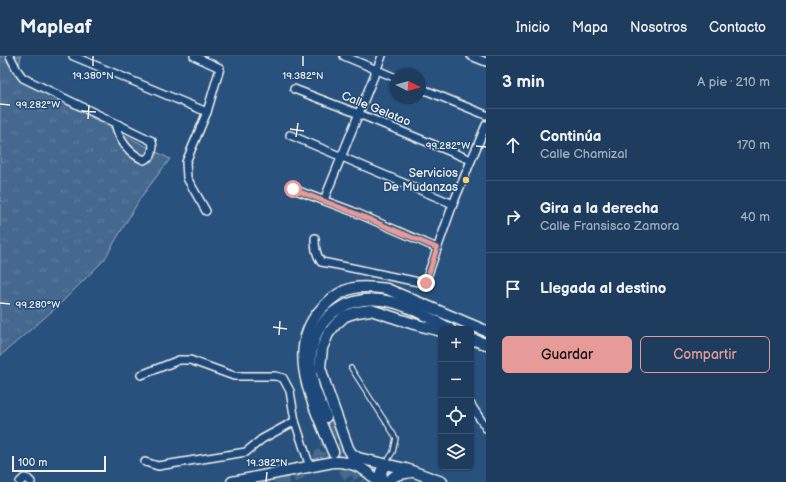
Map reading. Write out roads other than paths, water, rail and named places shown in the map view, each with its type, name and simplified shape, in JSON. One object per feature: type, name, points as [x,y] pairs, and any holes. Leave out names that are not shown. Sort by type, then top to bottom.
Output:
[{"type":"main road","points":[[326,443],[327,430],[308,390],[303,366],[305,337],[315,315],[334,296],[352,287],[387,289],[486,331]]},
{"type":"main road","points":[[333,452],[313,383],[311,353],[316,333],[332,314],[347,303],[361,300],[381,300],[404,306],[444,326]]},
{"type":"main road","points":[[330,417],[317,379],[316,350],[320,338],[328,325],[338,316],[347,310],[359,306],[373,305],[407,315],[438,327]]},
{"type":"main road","points":[[438,330],[370,310],[357,312],[345,316],[328,334],[322,348],[320,367],[327,390],[351,453],[358,458],[415,471],[442,482]]},
{"type":"main road","points":[[474,340],[486,344]]},
{"type":"main road","points":[[232,482],[358,458]]},
{"type":"main road","points":[[342,461],[366,471],[378,482]]},
{"type":"main road","points":[[383,482],[382,472],[385,464]]},
{"type":"main road","points":[[389,482],[399,473],[415,471]]},
{"type":"street","points":[[10,56],[23,78],[152,141],[153,147],[151,156],[144,160],[136,156],[118,135],[115,123]]},
{"type":"street","points":[[73,56],[207,112]]},
{"type":"street","points":[[194,56],[220,68],[207,112],[186,162],[187,178],[206,211]]},
{"type":"street","points":[[344,56],[390,75]]},
{"type":"street","points":[[324,200],[382,56]]},
{"type":"street","points":[[471,56],[486,62]]},
{"type":"street","name":"Calle Gelatao","points":[[294,89],[471,160]]},
{"type":"street","points":[[426,90],[486,115]]},
{"type":"street","points":[[315,238],[315,249],[321,262],[360,269],[388,277],[426,283],[452,204],[486,126]]},
{"type":"street","points":[[290,135],[452,204]]},
{"type":"street","points":[[293,189],[324,200],[437,248]]},
{"type":"street","points":[[141,375],[179,360],[190,360],[234,376],[275,376],[282,378],[290,391],[295,421],[310,467]]},
{"type":"street","points":[[474,410],[486,428]]},
{"type":"street","points":[[145,462],[158,466],[246,452],[262,439],[295,421]]},
{"type":"street","points":[[20,482],[24,478],[31,482]]},
{"type":"lane","points":[[351,368],[396,438],[393,452],[385,464]]},
{"type":"tunnel","points":[[279,482],[300,475],[313,465],[328,436],[330,417]]},
{"type":"tunnel","points":[[331,430],[341,454],[363,482]]},
{"type":"tunnel","points":[[335,456],[352,482]]},
{"type":"tunnel","points":[[259,482],[286,477]]},
{"type":"place","name":"Servicios De Mudanzas","points":[[466,180]]}]
